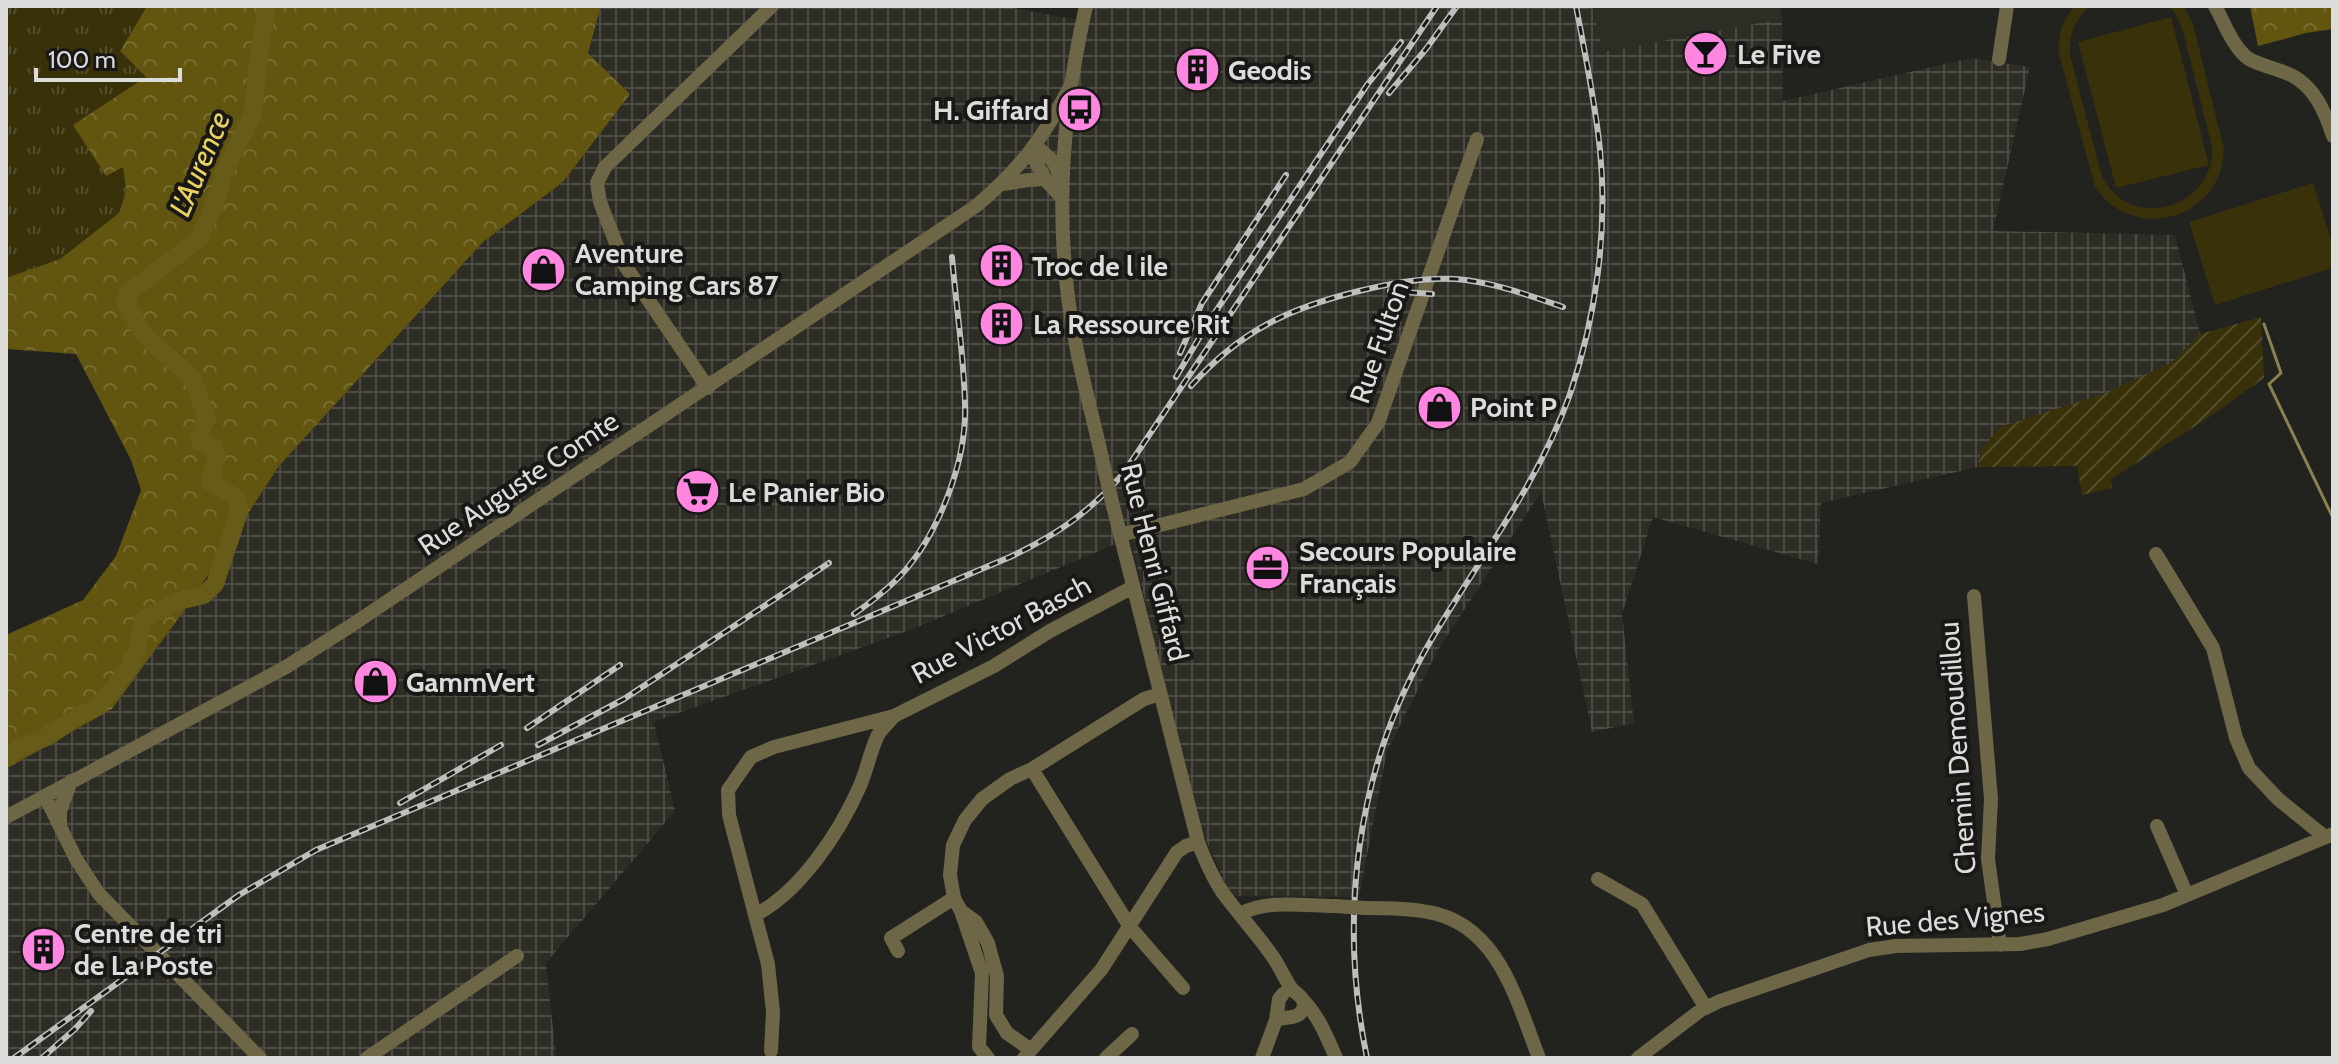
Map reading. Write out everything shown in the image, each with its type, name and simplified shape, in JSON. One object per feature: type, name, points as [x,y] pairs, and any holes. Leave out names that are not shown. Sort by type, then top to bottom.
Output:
[{"type":"street","points":[[708,388],[624,264],[600,202],[597,183],[605,167],[772,6]]},
{"type":"street","points":[[1071,85],[1086,6]]},
{"type":"street","points":[[1999,59],[2007,6]]},
{"type":"street","points":[[2215,6],[2239,48],[2249,58],[2294,77],[2306,86],[2324,108],[2333,136]]},
{"type":"street","name":"Rue Auguste Comte","points":[[10,814],[286,667],[708,388],[976,206],[1002,184],[1033,150],[1071,85]]},
{"type":"street","name":"Rue Henri Giffard","points":[[1071,85],[1061,192],[1069,308],[1120,535],[1198,842],[1222,891],[1280,967],[1295,1000]]},
{"type":"street","name":"Rue Fulton","points":[[1120,535],[1304,489],[1350,462],[1378,423],[1477,139]]},
{"type":"street","points":[[1033,150],[1045,179],[1061,192]]},
{"type":"street","points":[[1033,150],[1054,162],[1061,192]]},
{"type":"street","points":[[1002,184],[1045,179]]},
{"type":"street","points":[[2156,554],[2213,648],[2236,738],[2249,768],[2278,799],[2329,836]]},
{"type":"street","name":"Rue Victor Basch","points":[[771,1051],[773,1012],[768,964],[729,815],[728,790],[751,757],[774,747],[894,716],[994,666],[1050,631],[1133,587]]},
{"type":"street","name":"Chemin Demoudillou","points":[[1974,596],[1991,799],[1988,859],[2000,945]]},
{"type":"street","points":[[988,1058],[979,1047],[982,973],[950,875],[953,845],[965,820],[982,799],[1144,699],[1160,694]]},
{"type":"street","name":"Rue Victor Basch","points":[[755,915],[774,905],[813,864],[843,821],[860,786],[879,733],[894,716]]},
{"type":"street","points":[[1032,769],[1130,927],[1183,988]]},
{"type":"street","points":[[60,826],[60,811],[71,781]]},
{"type":"street","points":[[45,796],[76,859],[105,900],[260,1058]]},
{"type":"street","points":[[10,814],[39,812],[60,826]]},
{"type":"street","points":[[2157,826],[2187,895]]},
{"type":"street","name":"Rue des Vignes","points":[[1638,1058],[1720,1001],[1869,950],[1896,946],[2020,944],[2048,939],[2163,905],[2329,836]]},
{"type":"street","points":[[958,904],[976,922],[988,943],[997,976],[996,1015],[1007,1033],[1028,1054],[1101,970],[1177,852],[1198,842]]},
{"type":"street","points":[[1598,879],[1642,904],[1706,1008]]},
{"type":"street","points":[[898,951],[891,938],[958,904]]},
{"type":"street","points":[[1240,914],[1270,905],[1335,906],[1429,912],[1448,918],[1465,927],[1487,946],[1505,971],[1539,1058]]},
{"type":"street","points":[[367,1058],[517,956]]},
{"type":"street","points":[[1280,1015],[1292,1017],[1295,1000]]},
{"type":"street","points":[[1262,1058],[1280,1015],[1278,1002],[1295,1000],[1319,1022],[1336,1058]]},
{"type":"street","points":[[1106,1058],[1132,1034]]},
{"type":"shaded area","points":[[601,6],[1003,6],[1084,21],[1088,6],[1592,6],[1603,52],[1782,19],[1783,101],[1971,58],[2030,67],[1993,231],[2175,235],[2200,334],[2171,363],[1981,450],[1978,467],[1821,503],[1818,564],[1653,517],[1622,614],[1634,723],[1592,732],[1541,492],[1438,650],[1387,751],[1359,897],[1231,896],[1198,822],[1130,538],[918,627],[654,722],[675,811],[546,963],[556,1058],[6,1058],[6,769],[112,709],[189,604],[279,466],[483,242],[563,182],[630,94],[588,53]]},
{"type":"shaded area","points":[[1592,6],[1781,6],[1782,19],[1602,53]]},
{"type":"green space","points":[[6,6],[147,6],[120,50],[146,77],[123,167],[126,191],[119,213],[60,259],[6,278]]},
{"type":"green space","points":[[147,6],[601,6],[588,53],[630,94],[563,182],[483,242],[279,466],[189,604],[112,709],[6,769],[6,635],[83,600],[116,556],[141,490],[131,460],[76,354],[6,349],[6,278],[60,259],[119,213],[126,191],[123,167],[106,176],[73,125],[146,77],[120,51]]},
{"type":"green space","points":[[2075,6],[2090,6],[2074,28],[2070,55],[2101,173],[2113,192],[2129,203],[2147,208],[2167,206],[2185,199],[2199,186],[2209,169],[2212,147],[2183,31],[2169,6],[2184,6],[2193,24],[2224,149],[2219,173],[2208,193],[2193,207],[2173,216],[2152,219],[2131,215],[2112,205],[2095,187],[2059,54],[2062,28]]},
{"type":"green space","points":[[2250,6],[2333,6],[2333,29],[2258,46]]},
{"type":"green space","points":[[2171,17],[2209,165],[2116,188],[2078,42]]},
{"type":"green space","points":[[2313,183],[2333,246],[2333,268],[2215,305],[2189,222]]},
{"type":"green space","points":[[2261,317],[2264,378],[2208,418],[2111,479],[2112,488],[2082,495],[2077,466],[1978,467],[1981,450],[2000,427],[2100,395],[2171,363],[2200,334]]},
{"type":"waterway","name":"L'Aurence","points":[[6,758],[17,749],[47,737],[97,707],[128,670],[136,655],[143,620],[178,601],[204,595],[215,584],[239,512],[237,498],[210,482],[217,457],[213,446],[200,442],[199,435],[207,418],[192,378],[142,333],[125,301],[129,292],[200,238],[223,175],[253,113],[267,6]]},
{"type":"waterway","points":[[2264,324],[2281,373],[2269,384],[2333,518]]},
{"type":"railway","points":[[14,1058],[239,895],[316,850],[1010,557],[1071,522],[1123,474],[1437,6]]},
{"type":"railway","points":[[1389,93],[1457,6]]},
{"type":"railway","points":[[1367,1058],[1358,1005],[1354,951],[1355,897],[1360,844],[1370,791],[1385,740],[1405,690],[1430,642],[1541,460],[1570,394],[1587,335],[1598,274],[1602,181],[1595,114],[1576,6]]},
{"type":"railway","points":[[1176,377],[1208,323],[1367,85],[1401,42]]},
{"type":"railway","points":[[1180,353],[1202,303],[1286,175]]},
{"type":"railway","points":[[854,614],[890,586],[915,558],[938,518],[956,472],[965,405],[952,257]]},
{"type":"railway","points":[[1191,386],[1228,350],[1267,324],[1310,305],[1383,285],[1456,279],[1510,290],[1563,307]]},
{"type":"railway","points":[[1390,291],[1432,294]]},
{"type":"railway","points":[[538,745],[624,699],[829,563]]},
{"type":"railway","points":[[527,728],[620,665]]},
{"type":"railway","points":[[400,803],[501,745]]},
{"type":"railway","points":[[42,1058],[91,1011]]},
{"type":"place","name":"Le Five","points":[[1706,54]]},
{"type":"place","name":"Geodis","points":[[1197,70]]},
{"type":"place","name":"H. Giffard","points":[[1080,110]]},
{"type":"place","name":"Troc de l ile","points":[[1001,266]]},
{"type":"place","name":"Aventure Camping Cars 87","points":[[544,269]]},
{"type":"place","name":"La Ressource Rit","points":[[1002,324]]},
{"type":"place","name":"Point P","points":[[1439,407]]},
{"type":"place","name":"Le Panier Bio","points":[[697,492]]},
{"type":"place","name":"Secours Populaire Français","points":[[1268,567]]},
{"type":"place","name":"GammVert","points":[[375,682]]},
{"type":"place","name":"Centre de tri de La Poste","points":[[43,949]]}]
